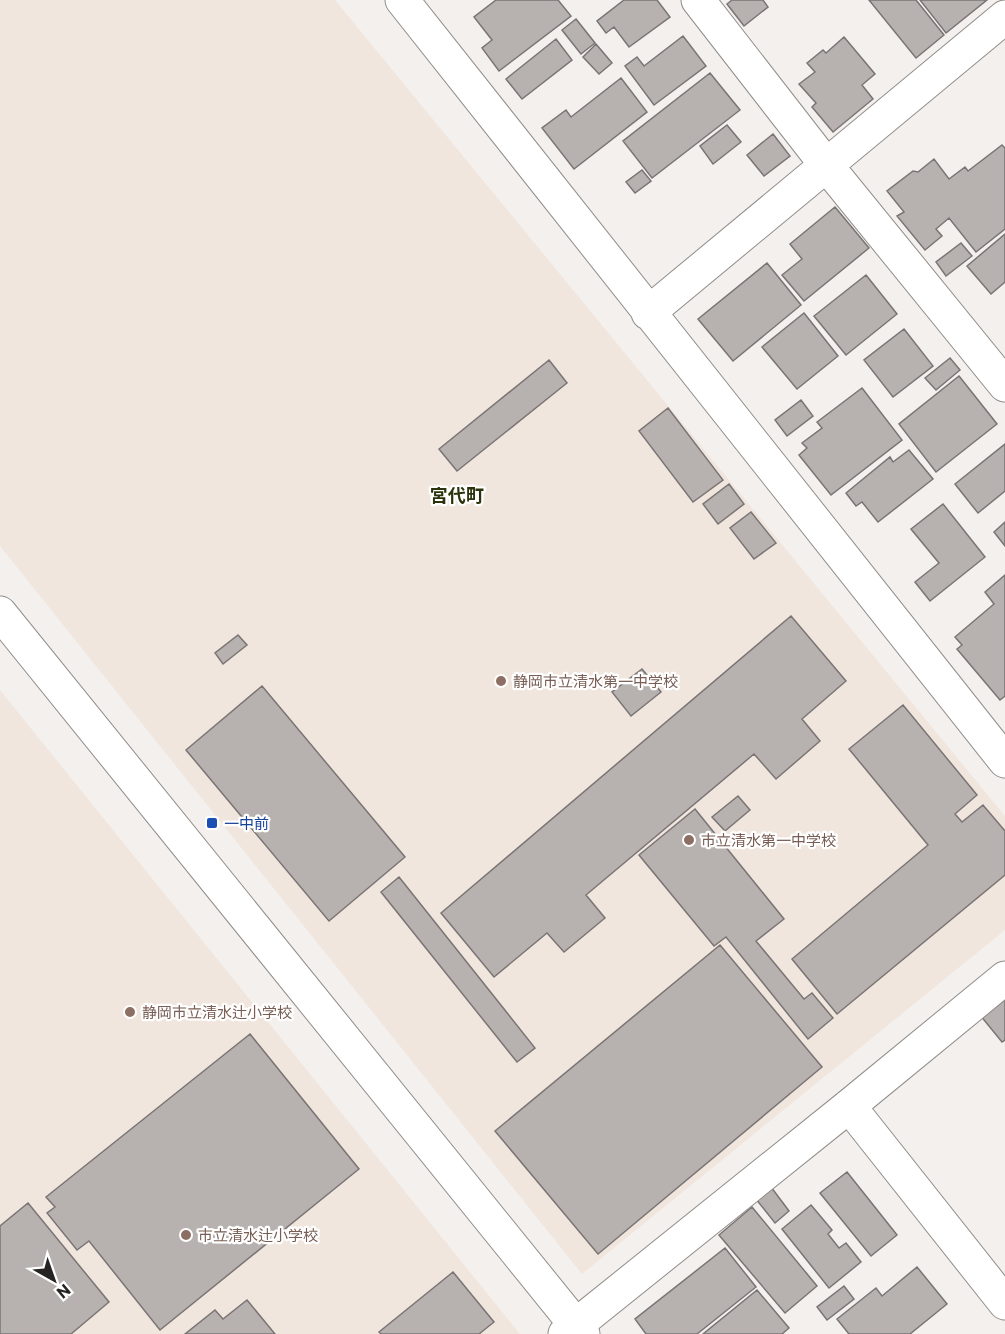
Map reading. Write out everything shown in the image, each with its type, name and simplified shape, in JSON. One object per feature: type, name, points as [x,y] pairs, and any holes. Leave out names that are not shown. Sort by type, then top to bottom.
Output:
[{"type":"street","points":[[402,0],[1005,761]]},
{"type":"street","points":[[698,0],[827,166],[1005,385]]},
{"type":"street","points":[[648,313],[1005,17]]},
{"type":"street","points":[[0,613],[575,1331],[1005,978]]},
{"type":"street","points":[[849,1106],[1005,1303]]},
{"type":"shaded area","name":"静岡市立清水第一中学校","points":[[0,0],[335,0],[1005,816],[1005,930],[582,1274],[0,546]]},
{"type":"shaded area","name":"静岡市立清水辻小学校","points":[[0,690],[520,1334],[0,1334]]},
{"type":"building","points":[[496,0],[558,0],[571,16],[499,71],[482,48],[492,40],[474,17]]},
{"type":"building","points":[[624,0],[657,0],[670,17],[629,47],[614,27],[606,33],[597,21]]},
{"type":"building","points":[[732,0],[763,0],[768,7],[744,26],[727,4]]},
{"type":"building","points":[[869,0],[916,0],[944,35],[916,58]]},
{"type":"building","points":[[920,0],[987,0],[946,33]]},
{"type":"building","points":[[576,19],[595,43],[581,54],[562,30]]},
{"type":"building","points":[[683,36],[706,66],[654,105],[625,66],[637,57],[644,66]]},
{"type":"building","points":[[844,37],[875,74],[862,85],[873,99],[833,132],[812,107],[816,103],[799,84],[815,72],[807,63],[823,50],[826,53]]},
{"type":"building","points":[[556,39],[572,60],[522,99],[506,79]]},
{"type":"building","points":[[596,44],[612,63],[599,74],[583,57]]},
{"type":"building","points":[[710,73],[740,110],[652,178],[623,141]]},
{"type":"building","points":[[621,78],[647,112],[574,169],[542,128],[566,110],[571,117]]},
{"type":"building","points":[[727,125],[741,142],[713,164],[700,146]]},
{"type":"building","points":[[773,134],[790,156],[764,176],[747,155]]},
{"type":"building","points":[[1002,145],[1005,148],[1005,229],[976,252],[949,218],[936,229],[942,236],[925,250],[897,216],[904,212],[887,191],[913,171],[918,172],[934,159],[949,179],[965,167],[968,171]]},
{"type":"building","points":[[642,170],[651,181],[635,193],[626,182]]},
{"type":"building","points":[[835,207],[869,248],[804,301],[782,275],[802,259],[790,244]]},
{"type":"building","points":[[1005,234],[1005,282],[991,294],[967,266]]},
{"type":"building","points":[[961,243],[972,256],[946,276],[936,262]]},
{"type":"building","points":[[767,263],[801,305],[733,361],[698,319]]},
{"type":"building","points":[[866,275],[897,314],[846,355],[814,316]]},
{"type":"building","points":[[804,313],[838,356],[797,389],[762,347]]},
{"type":"building","points":[[904,329],[933,366],[893,397],[864,360]]},
{"type":"building","points":[[950,358],[960,370],[936,390],[925,378]]},
{"type":"building","points":[[549,360],[567,383],[457,471],[439,449]]},
{"type":"building","points":[[959,376],[997,424],[936,472],[899,424]]},
{"type":"building","points":[[862,388],[902,440],[831,495],[799,455],[807,448],[802,443],[822,428],[817,422]]},
{"type":"building","points":[[801,400],[813,416],[787,436],[775,420]]},
{"type":"building","points":[[668,408],[723,480],[693,502],[639,431]]},
{"type":"building","points":[[1005,444],[1005,491],[978,513],[955,484]]},
{"type":"building","points":[[909,450],[933,479],[878,522],[862,502],[856,506],[846,493],[890,457],[893,462]]},
{"type":"building","points":[[729,484],[744,504],[718,524],[703,504]]},
{"type":"building","points":[[943,504],[985,557],[930,601],[915,582],[939,563],[911,529]]},
{"type":"building","points":[[751,512],[776,543],[754,559],[730,528]]},
{"type":"building","points":[[1005,522],[1005,546],[994,532]]},
{"type":"building","points":[[1005,575],[1005,696],[1000,700],[957,649],[962,645],[955,637],[994,604],[985,592]]},
{"type":"building","points":[[791,616],[846,681],[802,719],[820,741],[776,779],[754,754],[586,895],[605,918],[564,952],[547,933],[494,977],[441,913]]},
{"type":"building","points":[[238,635],[247,645],[223,664],[215,653]]},
{"type":"building","points":[[642,669],[661,692],[631,716],[612,692]]},
{"type":"building","points":[[262,686],[405,857],[329,921],[186,750]]},
{"type":"building","points":[[903,705],[977,795],[955,814],[962,822],[983,805],[1005,831],[1005,875],[837,1014],[792,959],[928,845],[849,749]]},
{"type":"building","points":[[738,796],[750,810],[725,831],[712,817]]},
{"type":"building","points":[[695,809],[784,919],[756,941],[804,999],[812,993],[833,1018],[808,1039],[726,937],[714,946],[639,855]]},
{"type":"building","points":[[399,877],[535,1048],[517,1062],[381,892]]},
{"type":"building","points":[[720,945],[822,1067],[598,1254],[495,1131]]},
{"type":"building","points":[[1005,995],[1005,1040],[1002,1042],[980,1015]]},
{"type":"building","points":[[250,1034],[359,1169],[160,1330],[89,1241],[77,1250],[47,1213],[55,1207],[46,1197]]},
{"type":"building","points":[[847,1172],[897,1235],[871,1256],[820,1193]]},
{"type":"building","points":[[771,1187],[789,1211],[775,1223],[756,1199]]},
{"type":"building","points":[[28,1203],[109,1302],[71,1334],[0,1334],[0,1226]]},
{"type":"building","points":[[811,1205],[832,1230],[828,1234],[839,1248],[846,1243],[861,1262],[829,1288],[782,1229]]},
{"type":"building","points":[[752,1207],[817,1286],[785,1313],[719,1235]]},
{"type":"building","points":[[725,1248],[756,1287],[697,1334],[646,1334],[635,1319]]},
{"type":"building","points":[[917,1267],[947,1304],[910,1334],[849,1334],[837,1319],[876,1288],[882,1296]]},
{"type":"building","points":[[453,1272],[494,1322],[479,1334],[381,1334],[379,1332]]},
{"type":"building","points":[[844,1286],[854,1299],[827,1320],[817,1307]]},
{"type":"building","points":[[757,1290],[789,1328],[782,1334],[703,1334]]},
{"type":"building","points":[[247,1300],[275,1334],[185,1334],[215,1310],[223,1319]]},
{"type":"place","name":"静岡市立清水第一中学校","points":[[501,681]]},
{"type":"place","name":"一中前","points":[[212,823]]},
{"type":"place","name":"市立清水第一中学校","points":[[689,840]]},
{"type":"place","name":"静岡市立清水辻小学校","points":[[130,1012]]},
{"type":"place","name":"市立清水辻小学校","points":[[186,1235]]},
{"type":"district","name":"宮代町","points":[[457,495]]}]
